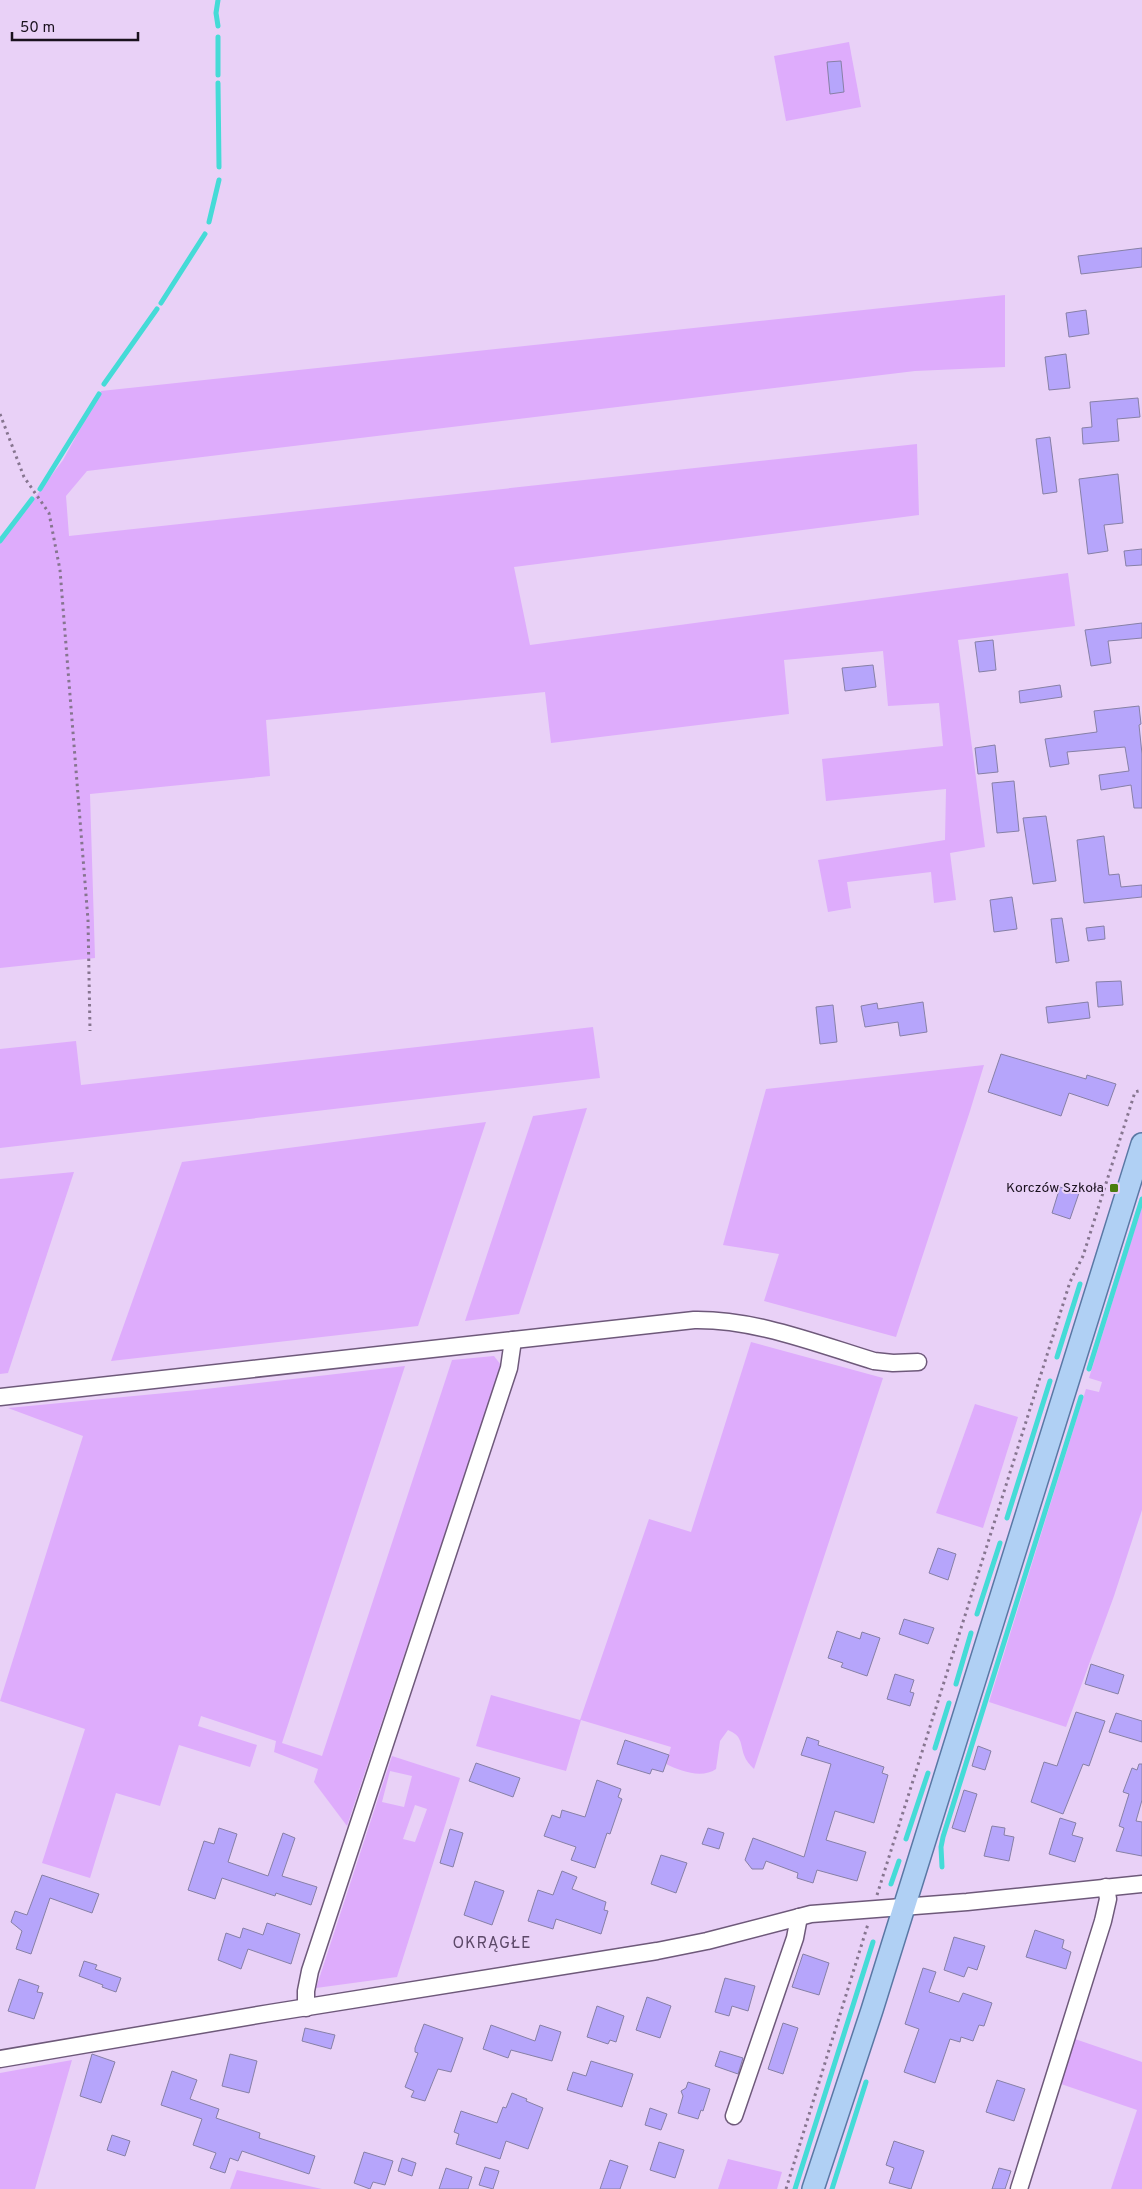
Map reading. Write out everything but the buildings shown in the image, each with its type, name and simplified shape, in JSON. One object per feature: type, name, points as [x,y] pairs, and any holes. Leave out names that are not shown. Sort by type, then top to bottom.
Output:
[{"type":"main road","points":[[813,2189],[904,1907],[1142,1144]]},
{"type":"street","points":[[0,1397],[661,1322],[710,1319],[754,1325],[874,1361],[893,1363],[918,1362]]},
{"type":"street","points":[[306,2008],[306,1991],[310,1971],[509,1368],[513,1340]]},
{"type":"street","points":[[0,2059],[657,1951],[708,1941],[799,1917],[827,1912],[904,1907],[1142,1884]]},
{"type":"street","points":[[1019,2189],[1103,1922],[1108,1899],[1106,1887]]},
{"type":"street","points":[[734,2116],[794,1938],[799,1917]]},
{"type":"path","points":[[0,414],[24,477],[49,513],[60,570],[88,920],[90,1031]]},
{"type":"path","points":[[786,2189],[872,1909],[1070,1282],[1083,1256],[1135,1092],[1142,1090]]},
{"type":"shaded area","points":[[849,42],[861,107],[786,121],[774,56]]},
{"type":"shaded area","points":[[1005,295],[1005,367],[915,371],[87,471],[66,496],[69,536],[917,444],[919,515],[514,567],[530,645],[1068,573],[1075,626],[958,640],[985,847],[950,853],[956,900],[934,903],[931,872],[847,882],[851,908],[828,912],[818,860],[945,840],[946,789],[826,801],[822,759],[943,746],[939,703],[888,706],[883,651],[784,660],[789,714],[551,743],[545,692],[266,720],[270,776],[90,794],[95,958],[0,968],[0,544],[63,460],[101,391]]},
{"type":"shaded area","points":[[593,1027],[600,1078],[0,1148],[0,1049],[76,1041],[81,1085]]},
{"type":"shaded area","points":[[984,1065],[896,1337],[764,1301],[779,1254],[723,1245],[766,1089]]},
{"type":"shaded area","points":[[587,1108],[519,1314],[465,1321],[533,1116]]},
{"type":"shaded area","points":[[486,1122],[418,1326],[111,1361],[182,1162]]},
{"type":"shaded area","points":[[74,1172],[8,1373],[0,1374],[0,1179]]},
{"type":"shaded area","points":[[1142,1206],[1142,1510],[1114,1596],[1066,1727],[989,1702],[1086,1389],[1099,1392],[1102,1382],[1089,1378]]},
{"type":"shaded area","points":[[751,1342],[883,1378],[754,1769],[745,1757],[738,1737],[728,1730],[720,1741],[716,1769],[698,1774],[666,1764],[671,1747],[581,1720],[566,1771],[476,1746],[491,1695],[580,1720],[649,1519],[691,1532]]},
{"type":"shaded area","points":[[494,1356],[501,1365],[347,1826],[314,1782],[318,1769],[274,1752],[276,1741],[201,1716],[198,1726],[257,1745],[250,1767],[179,1745],[160,1806],[116,1793],[90,1878],[42,1863],[85,1729],[0,1701],[83,1436],[8,1408],[197,1390],[405,1366],[282,1743],[322,1756],[452,1360]]},
{"type":"shaded area","points":[[975,1404],[1018,1417],[983,1528],[936,1513]]},
{"type":"shaded area","points":[[392,1756],[460,1778],[397,1977],[316,1988]],"holes":[[[390,1771],[412,1776],[404,1807],[382,1802]],[[415,1805],[427,1809],[415,1842],[403,1839]]]},
{"type":"shaded area","points":[[1075,2039],[1142,2062],[1142,2189],[1111,2189],[1137,2110],[1061,2084]]},
{"type":"shaded area","points":[[72,2060],[35,2189],[0,2189],[0,2073]]},
{"type":"shaded area","points":[[728,2159],[782,2172],[777,2189],[718,2189]]},
{"type":"shaded area","points":[[237,2170],[322,2189],[230,2189]]},
{"type":"waterway","points":[[218,0],[216,13],[218,26]]},
{"type":"waterway","points":[[218,37],[218,75]]},
{"type":"waterway","points":[[218,83],[219,167]]},
{"type":"waterway","points":[[209,222],[219,180]]},
{"type":"waterway","points":[[161,303],[205,234]]},
{"type":"waterway","points":[[104,384],[157,309]]},
{"type":"waterway","points":[[40,489],[99,394]]},
{"type":"waterway","points":[[0,541],[32,499]]},
{"type":"waterway","points":[[1089,1369],[1142,1199]]},
{"type":"waterway","points":[[1057,1357],[1080,1284]]},
{"type":"waterway","points":[[1007,1518],[1050,1381]]},
{"type":"waterway","points":[[942,1867],[941,1847],[943,1837],[1081,1397]]},
{"type":"waterway","points":[[977,1614],[1000,1543]]},
{"type":"waterway","points":[[956,1684],[971,1633]]},
{"type":"waterway","points":[[935,1748],[949,1703]]},
{"type":"waterway","points":[[906,1839],[928,1773]]},
{"type":"waterway","points":[[891,1884],[899,1861]]},
{"type":"waterway","points":[[795,2189],[873,1942]]},
{"type":"waterway","points":[[832,2189],[866,2082]]},
{"type":"place","name":"Korczów Szkoła","points":[[1114,1188]]},
{"type":"district","name":"OKRĄGŁE","points":[[492,1944]]}]
